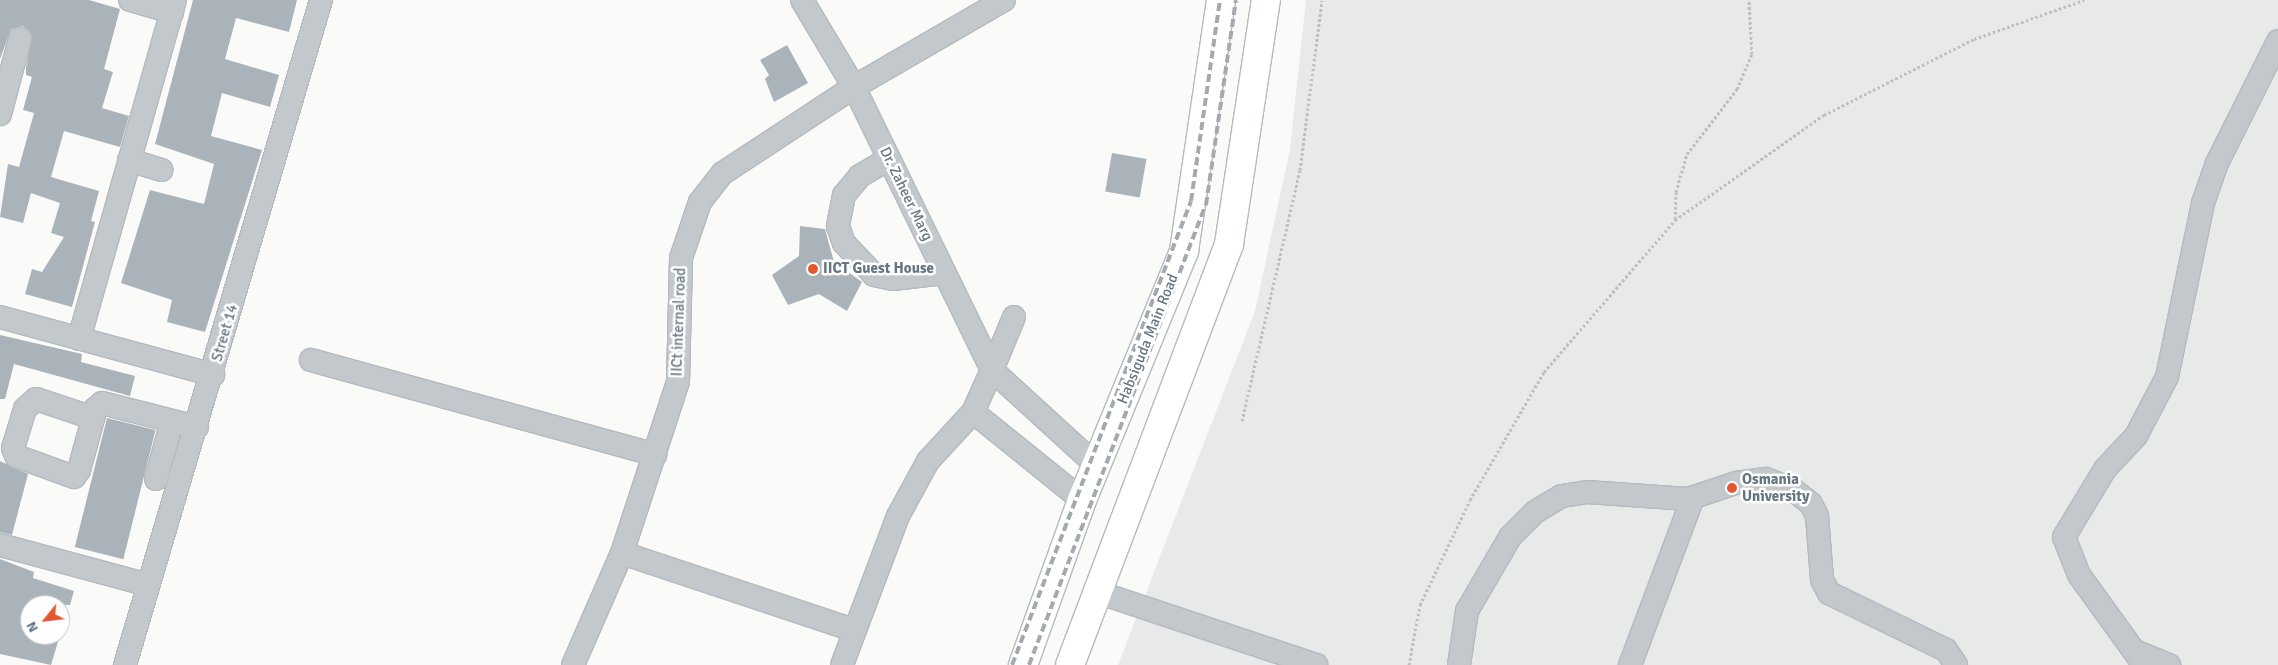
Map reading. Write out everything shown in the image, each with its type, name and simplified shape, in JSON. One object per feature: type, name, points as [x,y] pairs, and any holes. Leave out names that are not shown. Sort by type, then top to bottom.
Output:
[{"type":"main road","name":"Habsiguda Main Road","points":[[1022,665],[1082,500],[1184,251],[1221,0]]},
{"type":"main road","points":[[1070,665],[1229,244],[1266,0]]},
{"type":"main road","points":[[1191,204],[1234,213]]},
{"type":"street","points":[[79,339],[173,6],[130,0]]},
{"type":"street","name":"Street 14","points":[[125,665],[213,375],[321,0]]},
{"type":"street","name":"Dr. Zaheer Marg","points":[[802,0],[854,87],[992,370]]},
{"type":"street","points":[[854,87],[1004,0]]},
{"type":"street","points":[[0,114],[20,39]]},
{"type":"street","points":[[2168,665],[2141,659],[2079,575],[2064,536],[2105,469],[2136,436],[2167,377],[2204,203],[2217,163],[2278,41]]},
{"type":"street","name":"IICt internal road","points":[[573,665],[622,553],[678,382],[681,258],[700,202],[723,173],[854,87]]},
{"type":"street","points":[[889,159],[860,176],[844,195],[838,226],[844,243],[874,275],[892,279],[945,273]]},
{"type":"street","points":[[129,160],[162,170]]},
{"type":"street","points":[[0,317],[213,375]]},
{"type":"street","points":[[842,665],[898,516],[928,461],[973,412],[1014,317]]},
{"type":"street","points":[[311,360],[655,455]]},
{"type":"street","points":[[992,370],[1097,466]]},
{"type":"street","points":[[93,418],[102,403],[197,427]]},
{"type":"street","points":[[973,412],[1082,500]]},
{"type":"street","points":[[156,479],[172,421]]},
{"type":"street","points":[[1459,665],[1467,610],[1510,538],[1535,512],[1562,496],[1587,492],[1659,500],[1693,497],[1736,483],[1766,479],[1792,489],[1811,504],[1817,516],[1822,580],[1829,593],[1946,650],[1956,665]]},
{"type":"street","points":[[1630,665],[1693,497]]},
{"type":"street","points":[[0,545],[148,585]]},
{"type":"street","points":[[622,553],[854,630]]},
{"type":"street","points":[[1097,592],[1316,665]]},
{"type":"path","points":[[1242,421],[1300,170],[1322,0]]},
{"type":"path","points":[[1675,220],[1676,192],[1687,154],[1737,89],[1752,54],[1749,0]]},
{"type":"path","points":[[1409,665],[1420,605],[1470,500],[1544,372],[1675,220],[1824,115],[1974,39],[2084,0]]},
{"type":"shaded area","name":"Osmania University","points":[[1306,0],[2278,0],[2278,665],[1118,665],[1255,311],[1290,149]]},
{"type":"building","points":[[0,0],[89,0],[120,9],[104,69],[113,72],[102,108],[129,116],[120,147],[64,131],[51,177],[99,191],[91,221],[95,222],[72,307],[25,294],[32,269],[42,272],[64,237],[51,233],[60,203],[31,193],[23,223],[0,217],[8,164],[19,167],[34,113],[23,110],[32,77],[26,75],[26,67],[32,35],[23,26],[11,29],[0,59]]},
{"type":"building","points":[[193,0],[297,0],[289,32],[236,18],[225,59],[279,75],[270,107],[222,93],[211,136],[262,150],[205,332],[167,322],[172,300],[121,283],[150,190],[204,204],[214,164],[155,144]]},
{"type":"building","points":[[787,45],[808,83],[774,102],[765,79],[769,75],[760,60]]},
{"type":"building","points":[[1112,153],[1146,159],[1140,197],[1105,191]]},
{"type":"building","name":"IICT Guest House","points":[[800,226],[825,229],[834,262],[862,282],[847,311],[819,294],[788,305],[772,275],[799,256]]},
{"type":"building","points":[[0,335],[82,354],[81,362],[135,376],[130,396],[14,364],[5,399],[0,399]]},
{"type":"building","points":[[107,418],[156,430],[123,559],[75,547]]},
{"type":"building","points":[[0,461],[28,474],[12,535],[0,532]]},
{"type":"building","points":[[0,559],[34,572],[33,578],[74,591],[70,605],[70,595],[20,595],[20,645],[57,645],[51,665],[0,654]]},
{"type":"railway","points":[[1012,665],[1191,201],[1220,0]]},
{"type":"railway","points":[[1029,665],[1206,205],[1236,0]]},
{"type":"place","name":"IICT Guest House","points":[[813,269]]},
{"type":"place","name":"Osmania University","points":[[1732,488]]}]
